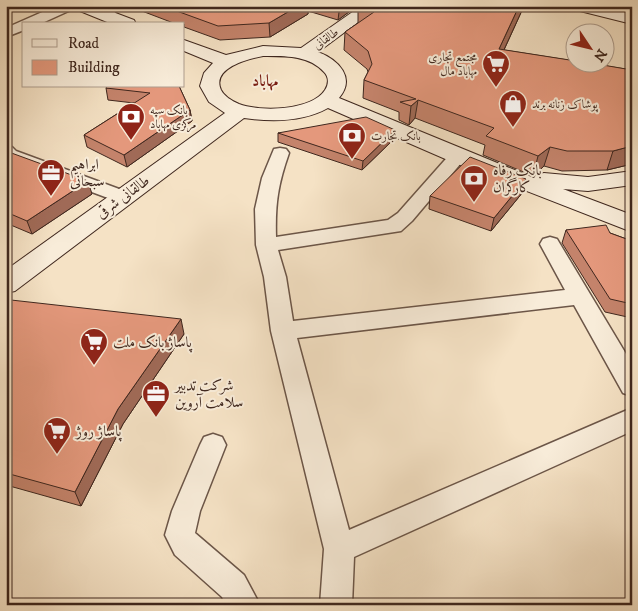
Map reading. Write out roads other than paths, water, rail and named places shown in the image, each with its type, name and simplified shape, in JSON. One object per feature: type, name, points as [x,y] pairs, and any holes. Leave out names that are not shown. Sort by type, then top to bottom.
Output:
[{"type":"street","points":[[32,22],[68,6]]},
{"type":"street","points":[[81,6],[123,22]]},
{"type":"street","points":[[103,14],[118,6]]},
{"type":"street","name":"طالقانی","points":[[304,54],[372,6]]},
{"type":"street","points":[[578,6],[632,19]]},
{"type":"street","points":[[6,33],[22,26]]},
{"type":"street","points":[[185,45],[227,62]]},
{"type":"street","points":[[264,51],[304,54],[319,59],[330,66],[336,74],[338,84],[334,93],[326,100],[306,110],[285,114],[261,115],[240,111],[225,105],[214,97],[209,88],[210,78],[216,69],[243,55],[264,51]]},
{"type":"street","points":[[326,100],[458,156],[632,224]]},
{"type":"street","name":"طالقانی شرقی","points":[[6,284],[240,111]]},
{"type":"street","points":[[280,152],[271,178],[265,209],[266,245],[275,277],[283,331],[338,549],[336,605]]},
{"type":"street","points":[[8,155],[123,197]]},
{"type":"street","points":[[266,245],[394,226],[406,217],[458,156]]},
{"type":"street","points":[[492,168],[537,179],[588,184],[632,178]]},
{"type":"street","points":[[550,244],[632,386]]},
{"type":"street","points":[[283,331],[579,296]]},
{"type":"street","points":[[338,549],[632,419]]},
{"type":"street","points":[[213,445],[182,522],[180,535],[186,545],[234,586],[244,605]]},
{"type":"place","name":"مجتمع تجاری مهاباد مال","points":[[496,88]]},
{"type":"place","name":"پوشاک زنانه برند","points":[[513,128]]},
{"type":"place","name":"بانک سپه مرکزی مهاباد","points":[[131,141]]},
{"type":"place","name":"بانک تجارت","points":[[352,160]]},
{"type":"place","name":"ابراهیم سبحانی","points":[[51,197]]},
{"type":"place","name":"بانک رفاه کارگران","points":[[474,203]]},
{"type":"place","name":"پاساژ بانک ملت","points":[[94,366]]},
{"type":"place","name":"شرکت تدبیر سلامت آروین","points":[[156,418]]},
{"type":"place","name":"پاساژ روژ","points":[[57,455]]},
{"type":"district","name":"مهاباد","points":[[265,81]]}]
